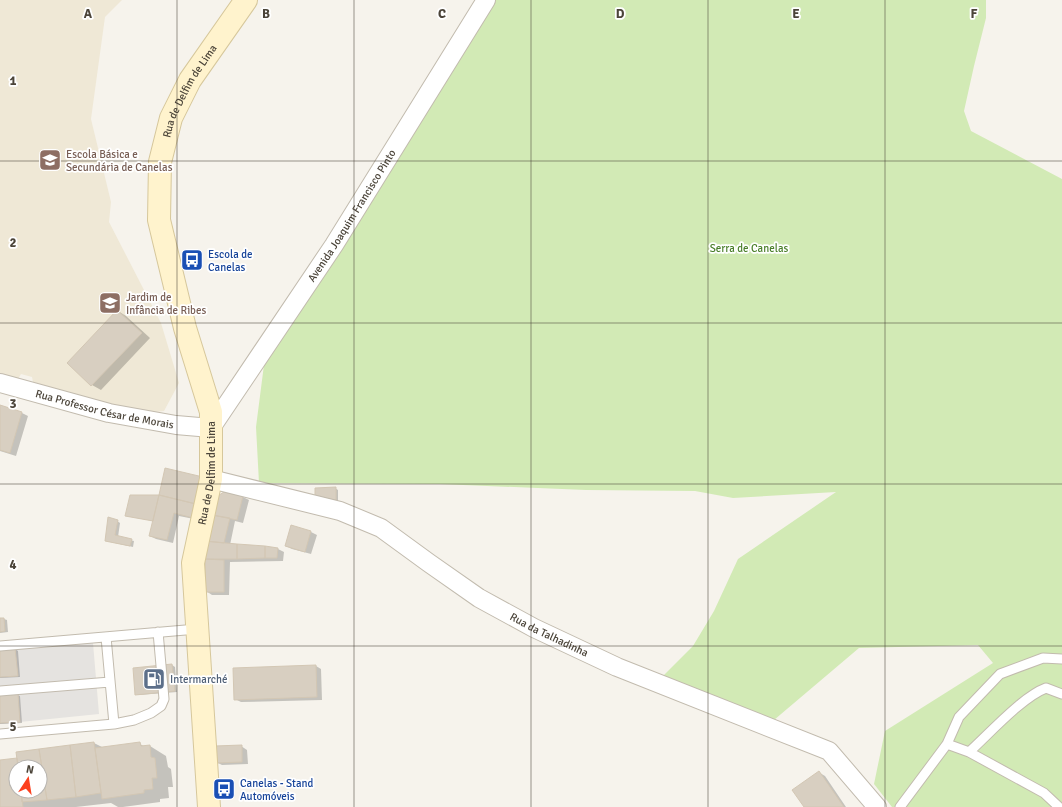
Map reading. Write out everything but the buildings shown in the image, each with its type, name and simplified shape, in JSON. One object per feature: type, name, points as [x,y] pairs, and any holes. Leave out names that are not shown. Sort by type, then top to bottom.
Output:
[{"type":"main road","name":"Rua de Delfim de Lima","points":[[209,807],[193,563],[211,478],[211,412],[185,328],[159,220],[160,162],[171,118],[190,80],[246,0]]},
{"type":"street","name":"Avenida Joaquim Francisco Pinto","points":[[211,428],[334,245],[486,0]]},
{"type":"street","name":"Rua Professor César de Morais","points":[[0,383],[109,413],[176,425],[211,428]]},
{"type":"street","name":"Rua da Talhadinha","points":[[211,478],[340,511],[381,528],[479,598],[534,628],[617,667],[829,751],[877,807]]},
{"type":"lane","points":[[0,646],[197,629]]},
{"type":"lane","points":[[0,734],[114,724],[134,720],[151,713],[161,706],[164,700],[158,632]]},
{"type":"lane","points":[[106,637],[114,724]]},
{"type":"lane","points":[[900,807],[946,744],[959,717],[1000,674],[1042,658],[1062,659]]},
{"type":"lane","points":[[0,691],[110,682]]},
{"type":"lane","points":[[969,752],[1018,707],[1037,692],[1046,688],[1062,694]]},
{"type":"lane","points":[[946,744],[969,752],[1044,793],[1059,807],[1062,802]]},
{"type":"shaded area","name":"Escola Básica e Secundária de Canelas","points":[[0,0],[122,0],[105,17],[91,119],[111,202],[109,222],[161,323],[179,383],[164,411],[138,414],[33,382],[32,377],[21,374],[18,379],[0,374]]},
{"type":"shaded area","points":[[93,643],[99,714],[0,724],[0,649]]},
{"type":"green space","name":"Serra de Canelas","points":[[491,0],[986,0],[986,18],[964,111],[971,131],[1062,179],[1062,807],[892,807],[874,784],[885,731],[993,663],[978,645],[859,648],[774,720],[662,677],[693,646],[714,611],[738,559],[836,492],[733,498],[695,491],[586,490],[440,484],[259,483],[256,427],[265,357]]},
{"type":"place","name":"Escola Básica e Secundária de Canelas","points":[[50,160]]},
{"type":"place","name":"Escola de Canelas","points":[[192,260]]},
{"type":"place","name":"Jardim de Infância de Ribes","points":[[110,303]]},
{"type":"place","name":"Intermarché","points":[[154,679]]},
{"type":"place","name":"Canelas - Stand Automóveis","points":[[224,789]]}]
